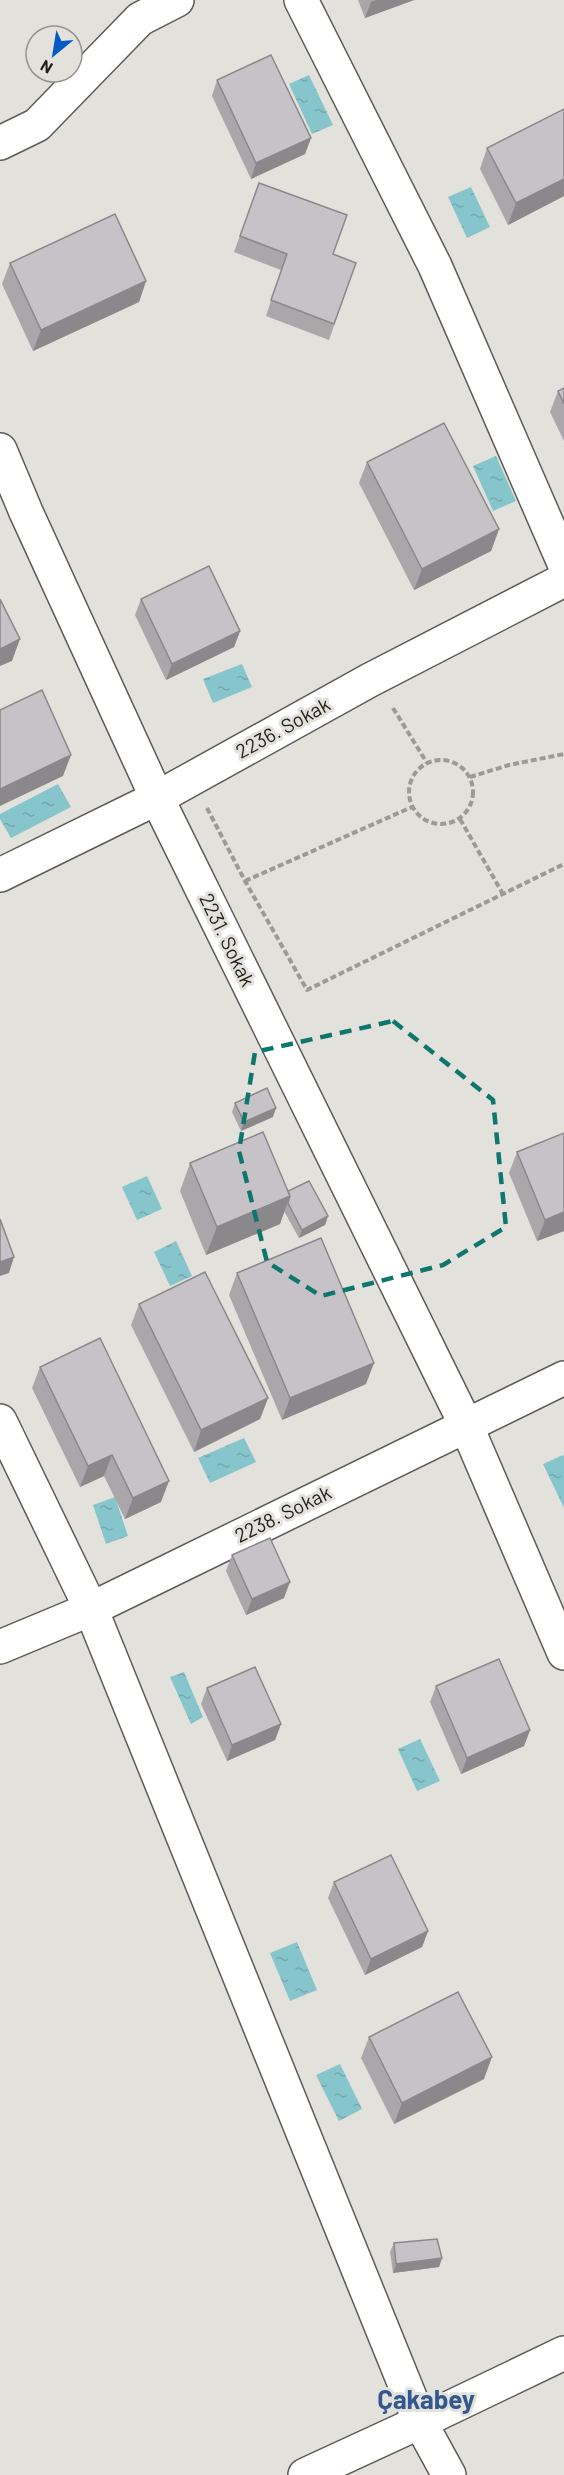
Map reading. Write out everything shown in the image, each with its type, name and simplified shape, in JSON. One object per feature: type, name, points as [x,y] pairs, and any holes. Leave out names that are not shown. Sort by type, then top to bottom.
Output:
[{"type":"street","points":[[0,144],[37,125],[140,19],[177,0]]},
{"type":"street","points":[[301,0],[435,266],[564,563]]},
{"type":"street","name":"2231. Sokak","points":[[0,450],[157,798],[466,1425],[564,1653]]},
{"type":"street","name":"2236. Sokak","points":[[0,875],[157,798],[370,680],[564,580]]},
{"type":"street","name":"2238. Sokak","points":[[0,1647],[91,1609],[564,1377]]},
{"type":"street","points":[[0,1421],[91,1609],[420,2422],[449,2475]]},
{"type":"street","points":[[305,2475],[564,2353]]},
{"type":"path","points":[[370,680],[387,696],[427,763]]},
{"type":"path","points":[[470,777],[509,765],[564,754]]},
{"type":"path","points":[[446,760],[464,769],[470,777],[473,786],[471,804],[460,818],[450,823],[428,822],[412,807],[409,787],[418,769],[427,763],[446,760]]},
{"type":"path","points":[[205,804],[244,881],[307,990],[564,864]]},
{"type":"path","points":[[244,881],[412,807]]},
{"type":"path","points":[[460,818],[503,894]]},
{"type":"highlighted area","points":[[393,1021],[493,1100],[506,1227],[443,1265],[321,1296],[267,1262],[239,1151],[255,1052]]},
{"type":"water","points":[[309,75],[333,125],[312,134],[289,84]]},
{"type":"water","points":[[471,187],[490,227],[467,238],[448,197]]},
{"type":"water","points":[[496,456],[516,501],[493,511],[473,466]]},
{"type":"water","points":[[242,664],[252,687],[213,703],[203,679]]},
{"type":"water","points":[[58,784],[71,807],[11,838],[0,819],[0,814]]},
{"type":"water","points":[[147,1176],[162,1209],[137,1220],[122,1187]]},
{"type":"water","points":[[176,1241],[192,1276],[170,1286],[154,1252]]},
{"type":"water","points":[[244,1438],[256,1462],[210,1483],[198,1458]]},
{"type":"water","points":[[564,1456],[564,1508],[543,1464]]},
{"type":"water","points":[[115,1497],[128,1536],[106,1544],[93,1505]]},
{"type":"water","points":[[184,1672],[203,1717],[191,1724],[170,1677]]},
{"type":"water","points":[[420,1739],[440,1781],[417,1791],[398,1749]]},
{"type":"water","points":[[297,1942],[317,1990],[290,2001],[270,1953]]},
{"type":"water","points":[[340,2064],[362,2109],[339,2121],[316,2075]]},
{"type":"building","points":[[271,55],[311,138],[256,163],[217,80]]},
{"type":"building","points":[[564,109],[564,179],[516,203],[487,148]]},
{"type":"building","points":[[259,183],[347,215],[333,254],[356,263],[334,324],[271,300],[287,254],[240,236]]},
{"type":"building","points":[[115,214],[146,281],[41,330],[10,263]]},
{"type":"building","points":[[564,388],[564,404],[558,391]]},
{"type":"building","points":[[444,423],[499,529],[422,569],[367,462]]},
{"type":"building","points":[[209,566],[240,631],[172,664],[141,599]]},
{"type":"building","points":[[0,599],[20,639],[0,649]]},
{"type":"building","points":[[42,690],[71,755],[0,789],[0,710]]},
{"type":"building","points":[[267,1088],[276,1108],[244,1122],[235,1103]]},
{"type":"building","points":[[263,1132],[290,1196],[217,1227],[190,1163]]},
{"type":"building","points":[[564,1133],[564,1212],[545,1220],[517,1152]]},
{"type":"building","points":[[309,1181],[328,1216],[302,1230],[288,1203],[290,1196],[288,1191]]},
{"type":"building","points":[[0,1219],[14,1257],[0,1262]]},
{"type":"building","points":[[321,1238],[374,1363],[290,1398],[237,1273]]},
{"type":"building","points":[[205,1272],[268,1398],[201,1430],[139,1304]]},
{"type":"building","points":[[100,1338],[169,1481],[133,1498],[112,1455],[88,1466],[40,1367]]},
{"type":"building","points":[[270,1538],[290,1582],[252,1599],[232,1555]]},
{"type":"building","points":[[499,1659],[530,1730],[467,1758],[436,1686]]},
{"type":"building","points":[[255,1667],[281,1724],[232,1745],[207,1688]]},
{"type":"building","points":[[391,1855],[428,1931],[371,1959],[334,1882]]},
{"type":"building","points":[[458,1992],[492,2057],[402,2103],[369,2037]]},
{"type":"building","points":[[437,2239],[442,2258],[396,2264],[394,2243]]},
{"type":"district","name":"Çakabey","points":[[426,2400]]}]
